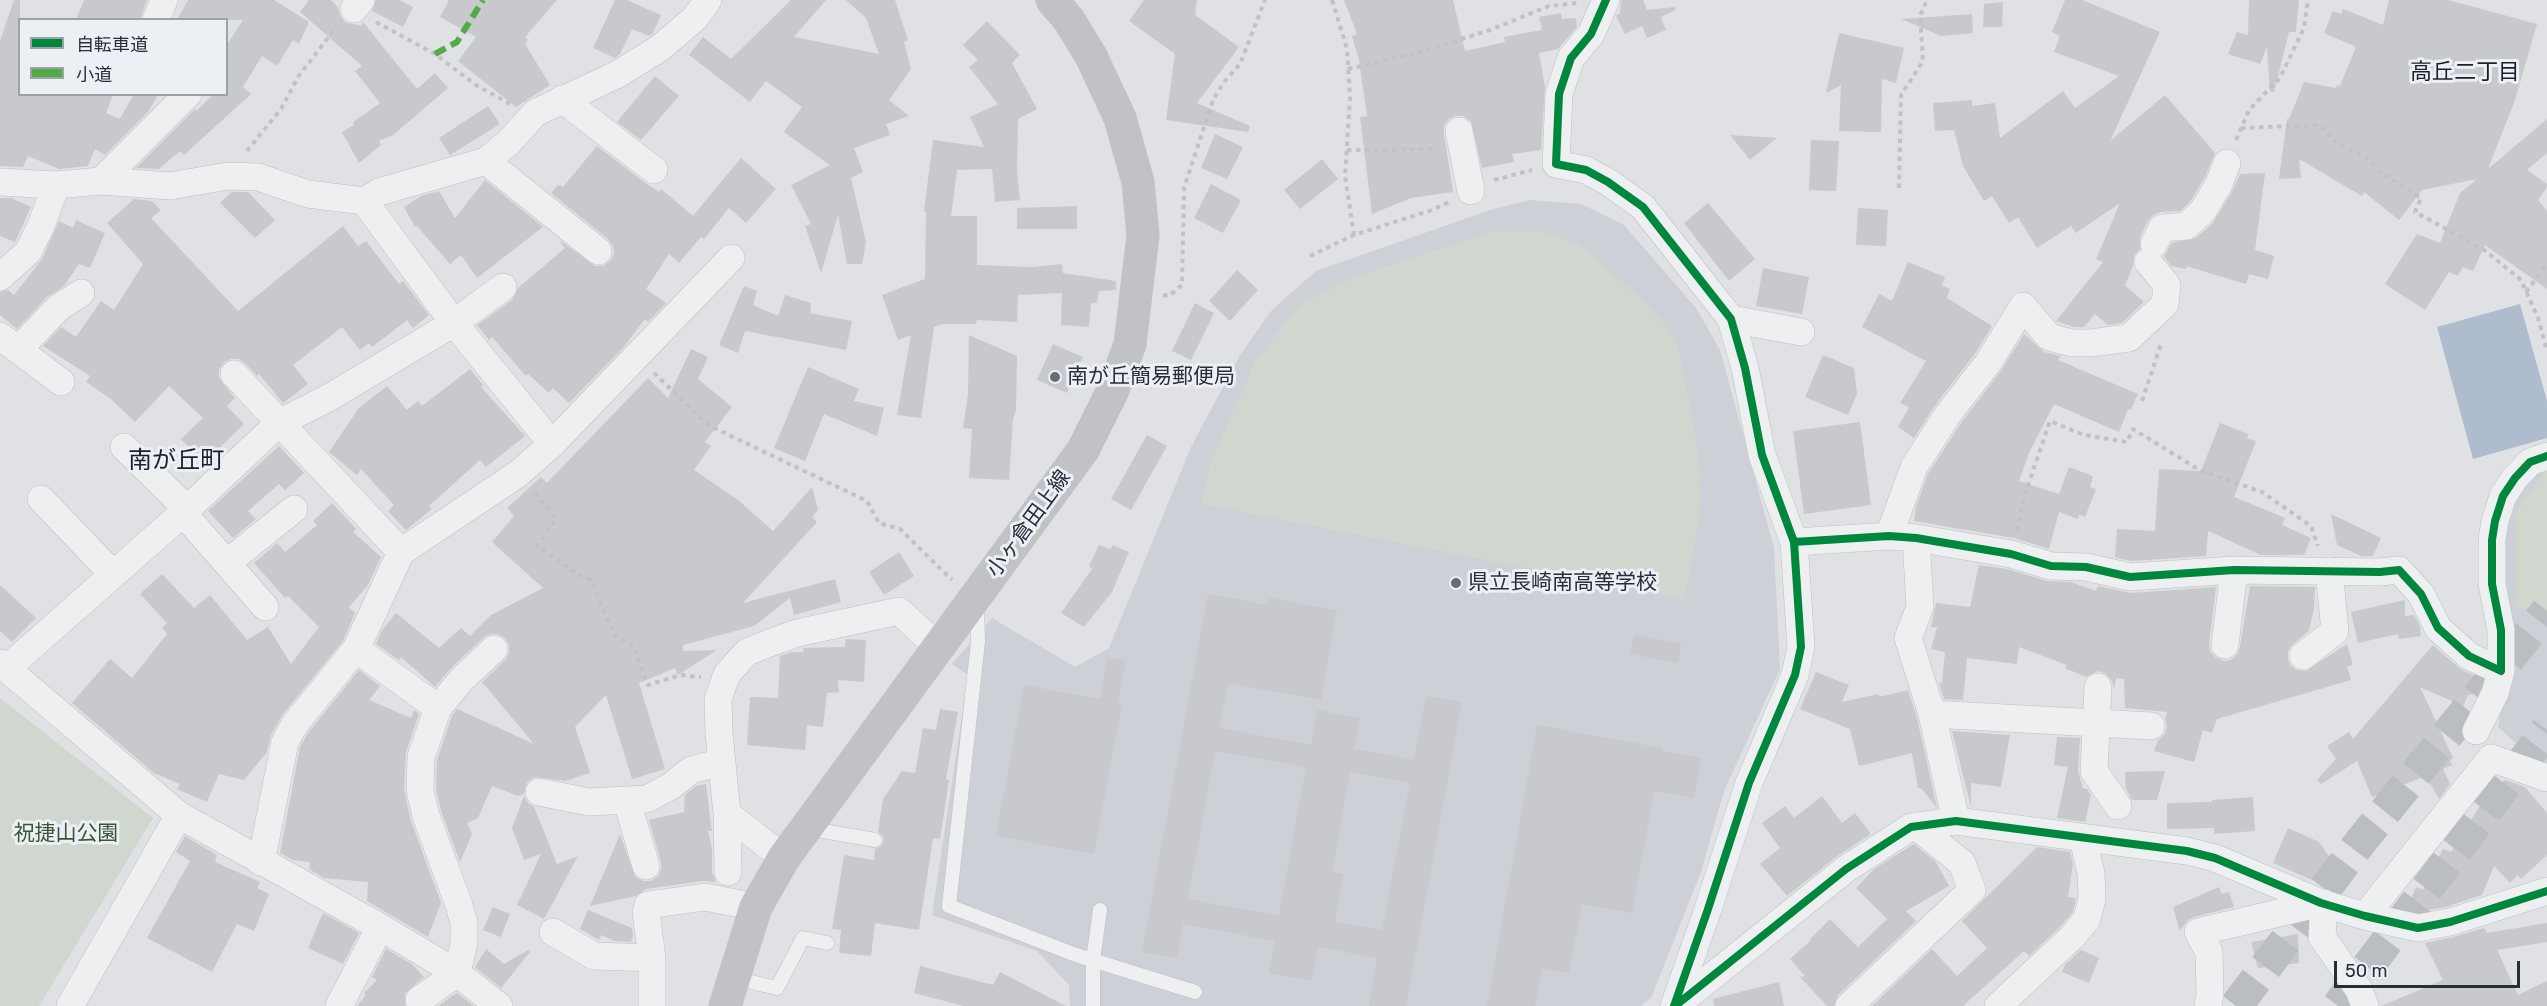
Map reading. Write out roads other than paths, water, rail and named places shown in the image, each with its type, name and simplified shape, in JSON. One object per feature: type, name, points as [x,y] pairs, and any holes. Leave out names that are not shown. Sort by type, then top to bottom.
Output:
[{"type":"main road","name":"小ヶ倉田上線","points":[[730,992],[756,907],[784,858],[1083,450],[1113,390],[1130,344],[1143,235],[1138,182],[1119,118],[1091,56],[1069,20],[1052,0]]},
{"type":"street","points":[[157,18],[164,0]]},
{"type":"street","points":[[0,182],[56,184],[101,181],[170,186],[228,176],[258,177],[308,194],[364,201],[379,192],[486,161],[535,113],[618,74],[660,48],[695,18],[708,0]]},
{"type":"street","points":[[1593,1],[1591,34],[1571,58],[1559,94],[1556,164],[1586,170],[1608,182],[1643,207],[1731,319],[1745,368],[1762,456],[1794,542],[1801,647],[1795,675],[1749,783],[1675,1006]]},
{"type":"street","points":[[101,181],[186,96]]},
{"type":"street","points":[[562,99],[654,170]]},
{"type":"street","points":[[1461,140],[1471,191]]},
{"type":"street","points":[[486,161],[598,251]]},
{"type":"street","points":[[1889,536],[1914,467],[1948,414],[1988,363],[2023,306],[2049,337],[2072,343],[2129,338],[2165,304],[2167,285],[2151,253],[2162,228],[2186,226],[2202,212],[2219,184],[2227,163]]},
{"type":"street","points":[[0,277],[28,252],[41,226],[56,184]]},
{"type":"street","points":[[364,201],[454,323],[552,444]]},
{"type":"street","points":[[261,862],[285,742],[295,724],[356,649],[401,552],[518,474],[552,444],[730,258]]},
{"type":"street","points":[[499,1006],[457,973],[380,927],[179,815],[4,665],[185,511],[279,423],[330,397],[454,323],[503,287]]},
{"type":"street","points":[[61,382],[9,343],[81,293]]},
{"type":"street","points":[[1731,319],[1801,332]]},
{"type":"street","points":[[234,374],[401,552]]},
{"type":"street","points":[[124,447],[185,511],[265,606]]},
{"type":"street","points":[[2476,730],[2495,693],[2501,670],[2501,630],[2492,584],[2492,540],[2495,520],[2503,496],[2515,478],[2530,462],[2547,456]]},
{"type":"street","points":[[41,499],[113,574]]},
{"type":"street","points":[[227,563],[294,509]]},
{"type":"street","points":[[1794,542],[1889,536],[1916,538],[2011,554],[2051,566],[2086,567],[2130,577],[2234,570],[2380,572],[2399,570],[2421,594],[2438,628],[2469,656],[2501,670]]},
{"type":"street","points":[[1916,538],[1920,607],[1908,638],[1932,714],[1956,821]]},
{"type":"street","points":[[2225,645],[2234,570]]},
{"type":"street","points":[[2302,656],[2335,631],[2328,571]]},
{"type":"street","points":[[728,872],[727,814],[718,699],[727,674],[747,652],[797,633],[899,611],[938,647]]},
{"type":"street","points":[[356,649],[438,708]]},
{"type":"street","points":[[419,1000],[457,973],[464,942],[464,923],[426,816],[420,790],[421,757],[438,708],[462,679],[494,649]]},
{"type":"street","points":[[2098,687],[2094,771],[2118,806]]},
{"type":"street","points":[[1932,714],[2151,726]]},
{"type":"street","points":[[2365,916],[2491,758],[2547,778]]},
{"type":"street","points":[[539,792],[590,801],[647,799],[671,786],[692,770],[722,762]]},
{"type":"street","points":[[627,801],[646,866]]},
{"type":"street","points":[[727,814],[784,858]]},
{"type":"street","points":[[70,1006],[179,815]]},
{"type":"street","points":[[1675,1006],[1846,869],[1916,826],[1956,821],[2187,851],[2215,858],[2322,903],[2418,928],[2450,922],[2547,891]]},
{"type":"street","points":[[1849,1006],[1972,890],[1962,863],[1916,826]]},
{"type":"street","points":[[1998,1006],[2072,937],[2087,919],[2092,898],[2091,873],[2083,839]]},
{"type":"street","points":[[652,1006],[652,958],[646,912],[648,905],[705,897],[756,907]]},
{"type":"street","points":[[2208,1006],[2209,952],[2198,932],[2322,903]]},
{"type":"street","points":[[2322,903],[2322,937],[2359,990],[2365,1006]]},
{"type":"street","points":[[339,1006],[380,927]]},
{"type":"street","points":[[553,932],[594,956],[652,958]]},
{"type":"lane","points":[[976,595],[978,642],[949,906],[1093,960],[1195,992]]},
{"type":"lane","points":[[805,828],[875,840]]},
{"type":"lane","points":[[1093,1006],[1093,960],[1100,910]]},
{"type":"lane","points":[[730,992],[777,988],[803,938],[826,943]]},
{"type":"water","points":[[2520,304],[2547,401],[2547,438],[2473,459],[2437,327]]},
{"type":"tunnel","points":[[2236,1006],[2362,840],[2547,611]]},
{"type":"tunnel","points":[[2338,1006],[2547,730]]},
{"type":"place","name":"南が丘簡易郵便局","points":[[1055,377]]},
{"type":"place","name":"県立長崎南高等学校","points":[[1456,583]]},
{"type":"district","name":"高丘二丁目","points":[[2465,73]]},
{"type":"district","name":"南が丘町","points":[[176,461]]},
{"type":"park label","name":"祝捷山公園","points":[[66,834]]}]
